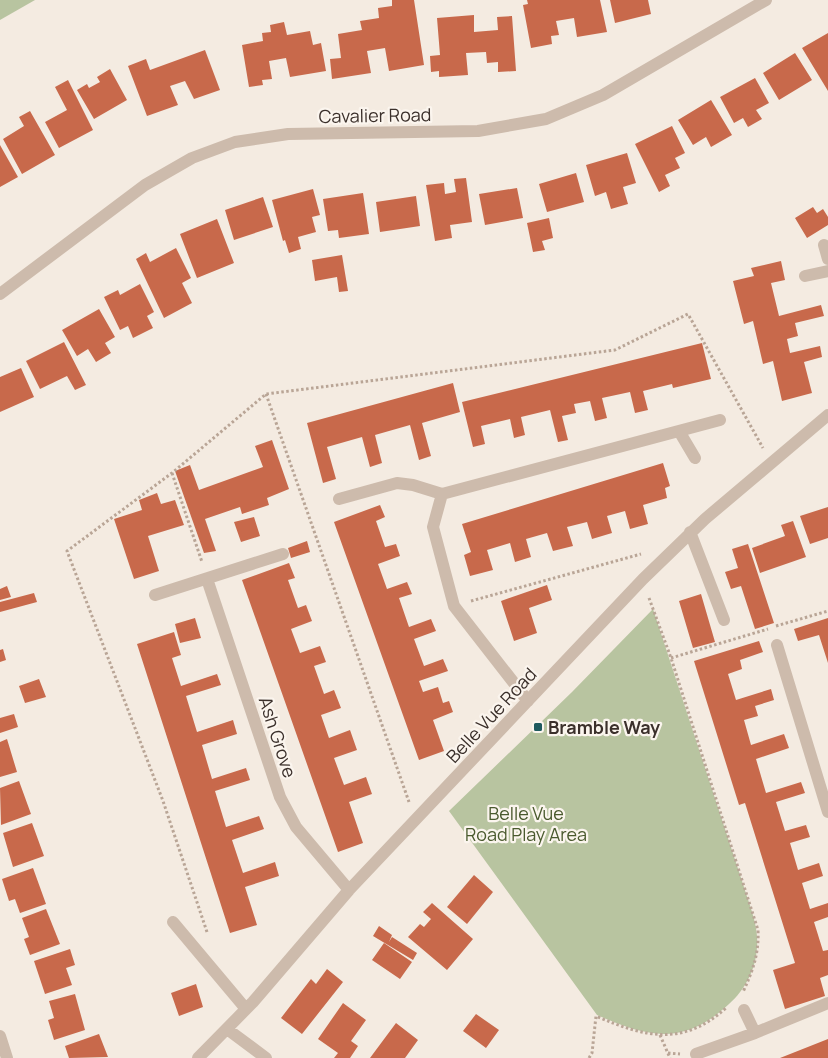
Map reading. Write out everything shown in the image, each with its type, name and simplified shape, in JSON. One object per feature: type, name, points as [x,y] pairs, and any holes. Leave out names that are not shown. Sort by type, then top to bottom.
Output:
[{"type":"street","name":"Cavalier Road","points":[[0,294],[145,185],[192,158],[235,142],[288,134],[478,131],[546,119],[604,95],[766,0]]},
{"type":"street","points":[[824,245],[828,259]]},
{"type":"street","points":[[804,276],[828,271]]},
{"type":"street","name":"Belle Vue Road","points":[[198,1058],[246,1009],[349,890],[677,544],[770,461],[828,415]]},
{"type":"street","points":[[339,499],[397,483],[414,484],[442,494],[720,420]]},
{"type":"street","points":[[679,431],[695,458]]},
{"type":"street","points":[[442,494],[433,526],[454,606],[528,701]]},
{"type":"street","points":[[690,532],[724,620]]},
{"type":"street","points":[[155,595],[283,554]]},
{"type":"street","name":"Ash Grove","points":[[207,579],[280,797],[296,827],[349,890]]},
{"type":"street","points":[[777,645],[828,812]]},
{"type":"street","points":[[173,922],[246,1009]]},
{"type":"street","points":[[696,1054],[755,1033],[828,1003]]},
{"type":"street","points":[[744,1010],[755,1033]]},
{"type":"street","points":[[227,1029],[266,1058]]},
{"type":"street","points":[[0,1036],[7,1058]]},
{"type":"path","points":[[210,939],[162,801],[67,550],[172,473],[266,394],[615,350],[688,314],[770,461]]},
{"type":"path","points":[[266,394],[415,820]]},
{"type":"path","points":[[172,473],[207,579]]},
{"type":"path","points":[[454,606],[677,544]]},
{"type":"path","points":[[643,580],[671,658],[758,930],[759,948],[755,965],[742,993]]},
{"type":"path","points":[[671,658],[828,610]]},
{"type":"path","points":[[589,1058],[592,1053],[596,1016],[627,1029],[660,1035],[686,1033],[704,1026],[728,1006]]},
{"type":"path","points":[[660,1035],[670,1058]]},
{"type":"green space","points":[[0,0],[35,0],[0,20]]},
{"type":"green space","name":"Belle Vue Road Play Area","points":[[653,609],[751,907],[757,939],[752,971],[745,986],[735,998],[713,1017],[697,1027],[666,1034],[633,1029],[597,1015],[449,811],[572,692]]},
{"type":"building","points":[[392,0],[414,0],[424,65],[389,71],[385,48],[367,51],[371,73],[332,79],[330,59],[341,58],[338,34],[362,30],[360,21],[379,18],[378,8],[392,6]]},
{"type":"building","points":[[527,0],[600,0],[607,32],[577,37],[574,18],[556,21],[559,35],[551,36],[552,44],[531,48],[523,5],[528,4]]},
{"type":"building","points":[[610,0],[648,0],[651,14],[615,23]]},
{"type":"building","points":[[474,15],[474,32],[498,30],[497,17],[512,16],[516,71],[498,72],[498,62],[487,63],[486,52],[466,53],[468,75],[439,77],[439,71],[431,72],[430,56],[440,55],[437,18]]},
{"type":"building","points":[[284,22],[287,35],[310,31],[313,45],[321,43],[326,71],[290,77],[286,58],[269,61],[272,79],[262,80],[263,85],[249,87],[242,45],[263,41],[262,33],[271,32],[270,25]]},
{"type":"building","points":[[828,33],[828,91],[802,48]]},
{"type":"building","points":[[205,50],[220,90],[194,99],[185,81],[170,86],[178,105],[147,116],[128,66],[146,59],[150,70]]},
{"type":"building","points":[[795,53],[812,80],[779,100],[763,73]]},
{"type":"building","points":[[110,69],[127,100],[94,119],[77,90],[87,84],[89,88],[100,82],[97,77]]},
{"type":"building","points":[[755,78],[769,103],[756,110],[762,119],[748,127],[743,118],[734,123],[720,97]]},
{"type":"building","points":[[68,80],[93,130],[59,148],[45,122],[67,110],[55,87]]},
{"type":"building","points":[[711,100],[732,135],[711,147],[706,137],[693,145],[678,120]]},
{"type":"building","points":[[30,111],[55,155],[22,174],[3,139],[24,126],[19,117]]},
{"type":"building","points":[[672,126],[685,153],[675,158],[680,168],[665,175],[670,186],[659,192],[635,144]]},
{"type":"building","points":[[0,145],[18,177],[0,187]]},
{"type":"building","points":[[627,153],[636,183],[623,187],[628,204],[611,209],[606,192],[595,196],[586,165]]},
{"type":"building","points":[[576,173],[584,202],[547,212],[539,184]]},
{"type":"building","points":[[466,178],[472,222],[450,225],[452,238],[435,241],[426,185],[444,183],[445,194],[456,192],[454,179]]},
{"type":"building","points":[[517,188],[523,218],[485,225],[479,194]]},
{"type":"building","points":[[313,189],[320,215],[312,217],[316,232],[298,237],[301,249],[289,253],[285,240],[283,241],[272,200]]},
{"type":"building","points":[[363,193],[369,234],[339,238],[338,230],[328,231],[323,199]]},
{"type":"building","points":[[416,196],[420,226],[380,232],[376,202]]},
{"type":"building","points":[[263,197],[273,227],[234,240],[225,210]]},
{"type":"building","points":[[813,207],[817,213],[823,209],[828,217],[828,225],[807,238],[795,218]]},
{"type":"building","points":[[549,218],[553,238],[542,241],[545,250],[533,252],[527,223]]},
{"type":"building","points":[[217,219],[234,263],[197,278],[180,234]]},
{"type":"building","points":[[176,248],[191,278],[182,283],[192,303],[164,318],[136,259],[146,253],[150,262]]},
{"type":"building","points":[[342,255],[348,291],[339,292],[337,277],[315,281],[312,260]]},
{"type":"building","points":[[781,261],[785,280],[771,283],[779,316],[821,305],[824,316],[795,323],[798,336],[787,339],[790,353],[820,346],[822,357],[804,362],[812,393],[782,401],[773,361],[763,364],[753,321],[744,324],[733,281],[754,276],[751,268]]},
{"type":"building","points":[[140,284],[154,312],[147,316],[153,328],[133,338],[128,326],[120,330],[104,297],[118,290],[120,295]]},
{"type":"building","points":[[99,309],[115,337],[105,343],[111,353],[96,362],[88,349],[77,356],[62,330]]},
{"type":"building","points":[[64,342],[86,385],[75,390],[67,376],[40,389],[26,361]]},
{"type":"building","points":[[702,343],[711,379],[673,388],[672,384],[643,391],[648,410],[635,413],[630,392],[602,398],[607,418],[595,421],[590,401],[574,404],[576,413],[562,416],[568,440],[558,442],[550,410],[521,417],[525,435],[514,438],[510,419],[481,426],[485,444],[473,447],[462,402]]},
{"type":"building","points":[[21,368],[34,397],[0,412],[0,377]]},
{"type":"building","points":[[453,383],[460,412],[422,423],[431,456],[419,460],[410,425],[375,435],[382,463],[370,467],[362,437],[327,447],[336,479],[323,483],[307,423]]},
{"type":"building","points":[[272,440],[289,489],[267,498],[269,505],[242,514],[240,507],[205,519],[216,551],[204,553],[175,471],[190,465],[199,490],[263,467],[255,446]]},
{"type":"building","points":[[663,463],[670,486],[665,488],[667,498],[643,505],[648,524],[630,529],[625,511],[607,516],[612,533],[592,539],[587,522],[567,527],[573,546],[553,551],[547,533],[526,539],[531,557],[515,562],[510,543],[487,550],[493,570],[470,576],[464,555],[471,552],[462,524]]},
{"type":"building","points":[[157,493],[161,504],[175,500],[184,525],[148,536],[159,571],[134,579],[114,519],[142,510],[139,500]]},
{"type":"building","points":[[380,505],[385,517],[376,521],[385,547],[396,544],[400,556],[378,564],[387,589],[407,582],[412,594],[399,598],[409,627],[431,619],[436,631],[414,639],[424,666],[443,659],[448,671],[419,681],[423,692],[438,687],[443,703],[449,701],[453,712],[433,720],[444,751],[419,760],[334,522]]},
{"type":"building","points":[[828,507],[828,538],[810,544],[800,516]]},
{"type":"building","points":[[254,517],[260,536],[241,542],[234,522]]},
{"type":"building","points":[[793,521],[806,557],[760,573],[752,548],[785,536],[781,525]]},
{"type":"building","points":[[307,541],[310,552],[291,558],[288,548]]},
{"type":"building","points":[[748,544],[774,623],[755,629],[741,586],[731,589],[725,572],[738,568],[732,549]]},
{"type":"building","points":[[289,563],[295,578],[288,580],[298,608],[306,605],[312,621],[291,629],[300,653],[320,646],[326,662],[314,666],[324,694],[334,690],[341,708],[321,715],[329,738],[350,730],[357,750],[334,758],[344,785],[366,777],[372,794],[349,802],[363,843],[338,852],[242,580]]},
{"type":"building","points":[[547,585],[552,600],[529,608],[537,633],[514,641],[501,601]]},
{"type":"building","points":[[7,586],[11,597],[0,600],[0,589]]},
{"type":"building","points":[[34,593],[37,602],[0,612],[0,602]]},
{"type":"building","points":[[701,594],[715,642],[693,648],[679,601]]},
{"type":"building","points":[[195,618],[201,638],[180,643],[175,624]]},
{"type":"building","points":[[828,618],[828,663],[819,635],[798,641],[794,629]]},
{"type":"building","points":[[174,632],[181,655],[172,658],[181,686],[217,674],[221,685],[186,696],[197,732],[233,720],[237,734],[202,745],[212,779],[246,768],[250,780],[215,791],[226,827],[259,816],[264,829],[232,840],[243,873],[275,862],[279,876],[245,887],[257,925],[230,933],[137,644]]},
{"type":"building","points":[[759,641],[763,652],[740,660],[742,669],[728,674],[736,700],[771,689],[774,700],[755,706],[758,716],[744,720],[751,745],[784,734],[789,748],[756,759],[766,793],[801,782],[805,793],[776,802],[785,831],[806,825],[810,837],[790,843],[798,870],[819,863],[823,876],[802,883],[810,909],[828,903],[828,917],[814,922],[823,951],[828,950],[828,975],[820,978],[825,996],[785,1009],[773,970],[795,963],[745,803],[739,805],[694,661]]},
{"type":"building","points":[[3,649],[6,660],[0,662],[0,650]]},
{"type":"building","points":[[39,679],[46,697],[25,703],[19,686]]},
{"type":"building","points":[[14,714],[18,727],[0,733],[0,718]]},
{"type":"building","points":[[7,739],[17,772],[0,777],[0,742]]},
{"type":"building","points":[[19,781],[31,814],[1,825],[0,788]]},
{"type":"building","points":[[32,823],[44,856],[13,867],[3,833]]},
{"type":"building","points":[[33,868],[46,904],[20,913],[15,899],[9,901],[2,879]]},
{"type":"building","points":[[474,875],[493,892],[467,924],[447,907]]},
{"type":"building","points":[[432,903],[473,939],[447,970],[408,937],[420,924],[424,927],[431,919],[423,912]]},
{"type":"building","points":[[46,909],[60,944],[30,955],[24,939],[29,937],[22,918]]},
{"type":"building","points":[[379,926],[392,935],[389,942],[392,937],[417,953],[413,960],[373,936]]},
{"type":"building","points":[[384,943],[412,962],[400,979],[372,960]]},
{"type":"building","points":[[70,949],[75,965],[66,968],[72,985],[45,994],[34,961]]},
{"type":"building","points":[[327,969],[343,982],[302,1034],[281,1018],[311,979],[316,984]]},
{"type":"building","points":[[196,984],[203,1007],[179,1016],[171,993]]},
{"type":"building","points":[[75,994],[85,1030],[54,1040],[48,1020],[54,1018],[49,1001]]},
{"type":"building","points":[[343,1003],[366,1020],[351,1041],[358,1046],[350,1058],[334,1058],[338,1053],[318,1039]]},
{"type":"building","points":[[476,1014],[499,1030],[486,1048],[463,1031]]},
{"type":"building","points":[[396,1023],[418,1040],[405,1058],[370,1058]]},
{"type":"building","points":[[99,1034],[108,1057],[69,1058],[65,1046]]},
{"type":"building","points":[[828,1039],[828,1058],[780,1058]]},
{"type":"place","name":"Bramble Way","points":[[538,727]]}]
